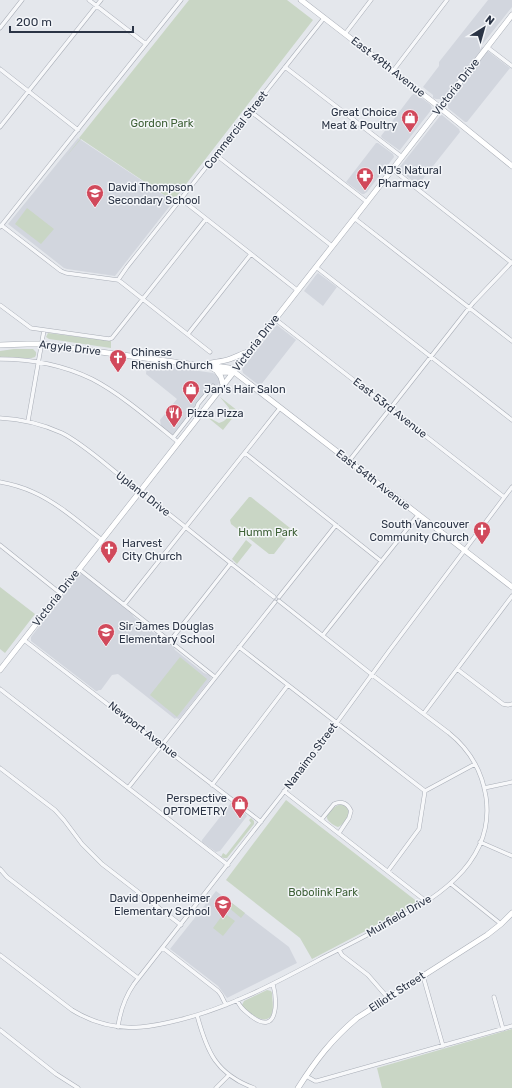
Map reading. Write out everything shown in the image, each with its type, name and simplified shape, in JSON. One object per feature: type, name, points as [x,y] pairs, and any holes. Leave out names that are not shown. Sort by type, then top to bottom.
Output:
[{"type":"street","points":[[0,28],[22,0]]},
{"type":"street","points":[[89,0],[146,44]]},
{"type":"street","points":[[0,127],[101,0]]},
{"type":"street","points":[[181,0],[78,130],[0,225],[61,271],[118,280],[210,352]]},
{"type":"street","name":"East 49th Avenue","points":[[301,0],[512,166]]},
{"type":"street","points":[[345,34],[371,0]]},
{"type":"street","points":[[392,71],[447,0]]},
{"type":"street","name":"Victoria Drive","points":[[0,670],[512,15]]},
{"type":"street","name":"Commercial Street","points":[[118,280],[324,18]]},
{"type":"street","points":[[487,47],[512,66]]},
{"type":"street","points":[[286,67],[402,157]]},
{"type":"street","points":[[0,69],[78,130]]},
{"type":"street","points":[[250,111],[367,202]]},
{"type":"street","points":[[216,155],[332,246]]},
{"type":"street","points":[[349,461],[469,308],[512,263],[392,169]]},
{"type":"street","points":[[182,199],[297,290]]},
{"type":"street","points":[[354,218],[512,341]]},
{"type":"street","points":[[0,306],[31,328],[109,339],[112,338],[206,219]]},
{"type":"street","points":[[188,334],[251,254]]},
{"type":"street","points":[[316,267],[512,420]]},
{"type":"street","name":"East 53rd Avenue","points":[[275,319],[504,497]]},
{"type":"street","points":[[28,421],[44,330]]},
{"type":"street","name":"Argyle Drive","points":[[0,345],[42,344],[202,366],[226,372],[233,372]]},
{"type":"street","points":[[202,366],[212,362],[229,360],[240,354],[248,352]]},
{"type":"street","points":[[0,359],[38,362],[69,370],[102,385],[178,442]]},
{"type":"street","points":[[213,369],[221,377],[223,385]]},
{"type":"street","name":"East 54th Avenue","points":[[233,372],[512,587]]},
{"type":"street","points":[[173,438],[213,386]]},
{"type":"street","points":[[197,407],[202,411]]},
{"type":"street","points":[[124,605],[280,408]]},
{"type":"street","name":"Upland Drive","points":[[0,418],[28,421],[64,434],[140,491],[274,597]]},
{"type":"street","points":[[245,453],[381,561]]},
{"type":"street","points":[[0,482],[16,485],[45,498],[58,506],[102,540]]},
{"type":"street","name":"Nanaimo Street","points":[[118,1027],[123,1004],[138,978],[261,822],[512,487]]},
{"type":"street","points":[[323,635],[418,515]]},
{"type":"street","points":[[128,788],[239,647],[280,599],[279,596],[336,525]]},
{"type":"street","points":[[0,545],[60,593]]},
{"type":"street","points":[[170,641],[231,563]]},
{"type":"street","points":[[79,569],[215,677]]},
{"type":"street","points":[[279,596],[274,597],[273,600],[323,635],[371,674],[457,739],[468,751],[475,764],[484,788],[512,782]]},
{"type":"street","points":[[424,713],[512,596]]},
{"type":"street","name":"Newport Avenue","points":[[24,640],[261,822]]},
{"type":"street","points":[[239,647],[425,791]]},
{"type":"street","points":[[458,669],[503,704],[512,704]]},
{"type":"street","points":[[212,785],[288,685]]},
{"type":"street","points":[[0,689],[228,865]]},
{"type":"street","points":[[425,791],[475,764]]},
{"type":"street","points":[[0,768],[55,810],[82,844],[102,864],[181,925]]},
{"type":"street","name":"Muirfield Drive","points":[[0,955],[72,1010],[85,1018],[98,1023],[118,1027],[142,1027],[165,1024],[226,1005],[273,984],[404,916],[427,902],[451,884],[468,864],[480,842],[485,826],[486,813],[484,788]]},
{"type":"street","points":[[284,791],[427,902]]},
{"type":"street","points":[[388,871],[419,829],[425,791]]},
{"type":"street","points":[[321,820],[337,802],[342,802],[347,805],[351,811],[350,816],[339,833]]},
{"type":"street","points":[[480,842],[512,856]]},
{"type":"street","points":[[0,869],[7,877],[138,978]]},
{"type":"street","points":[[451,884],[501,924]]},
{"type":"street","name":"Elliott Street","points":[[298,1088],[326,1048],[357,1018],[487,935],[512,913]]},
{"type":"street","points":[[162,948],[218,991],[226,1005]]},
{"type":"street","points":[[339,950],[342,956],[368,975],[388,998]]},
{"type":"street","points":[[423,976],[443,1046]]},
{"type":"street","points":[[237,1000],[240,1008],[256,1020],[263,1022],[269,1021],[275,1014],[273,984]]},
{"type":"street","points":[[494,997],[503,1029]]},
{"type":"street","points":[[197,1015],[210,1054],[217,1063],[229,1075],[254,1088]]},
{"type":"street","points":[[306,1076],[317,1081],[512,1026]]},
{"type":"street","points":[[0,1030],[56,1074],[78,1088]]},
{"type":"street","points":[[216,1088],[229,1075]]},
{"type":"shaded area","points":[[488,0],[512,0],[512,7],[481,46],[510,68],[467,122],[465,122],[448,108],[448,105],[440,99],[433,98],[433,95],[423,87],[439,66],[439,62]]},
{"type":"shaded area","points":[[415,93],[431,105],[432,109],[399,150],[381,136]]},
{"type":"shaded area","points":[[442,115],[459,129],[460,132],[418,185],[400,171],[399,168]]},
{"type":"shaded area","name":"David Thompson Secondary School","points":[[78,138],[173,202],[115,276],[64,268],[8,224]]},
{"type":"shaded area","points":[[376,143],[393,154],[394,157],[367,192],[362,194],[346,182]]},
{"type":"shaded area","points":[[318,273],[337,287],[323,306],[304,291]]},
{"type":"shaded area","points":[[277,325],[296,340],[260,386],[243,373],[242,369]]},
{"type":"shaded area","points":[[150,364],[213,373],[218,376],[220,381],[218,385],[212,384],[173,434],[161,426],[160,420],[177,399],[146,374],[147,365]]},
{"type":"shaded area","name":"Sir James Douglas Elementary School","points":[[82,574],[154,633],[158,634],[173,646],[175,650],[204,673],[210,675],[210,680],[179,719],[175,719],[118,674],[112,675],[101,690],[96,691],[31,641],[31,637],[79,575]]},
{"type":"shaded area","points":[[231,803],[233,803],[247,816],[220,851],[216,852],[202,842],[202,840]]},
{"type":"shaded area","name":"David Oppenheimer Elementary School","points":[[216,891],[289,947],[297,963],[227,998],[218,986],[170,949]]},
{"type":"green space","name":"Gordon Park","points":[[189,0],[287,0],[313,20],[173,201],[81,139],[65,158],[80,139],[79,138]]},
{"type":"green space","points":[[27,208],[54,229],[41,244],[15,224]]},
{"type":"green space","points":[[48,333],[111,341],[111,348],[49,339],[46,337]]},
{"type":"green space","points":[[33,349],[36,352],[36,355],[32,358],[0,357],[0,351]]},
{"type":"green space","points":[[220,397],[238,411],[223,430],[206,416],[219,423],[227,418],[229,408]]},
{"type":"green space","name":"Humm Park","points":[[249,497],[251,497],[290,528],[291,532],[274,554],[269,554],[231,524],[230,520]]},
{"type":"green space","points":[[246,540],[252,545],[237,564],[232,559]]},
{"type":"green space","points":[[0,587],[35,614],[5,653],[0,649]]},
{"type":"green space","points":[[180,657],[207,679],[177,717],[150,695]]},
{"type":"green space","name":"Bobolink Park","points":[[286,800],[419,903],[312,959],[300,938],[226,880]]},
{"type":"green space","points":[[341,804],[348,809],[349,812],[347,819],[338,827],[329,821],[327,816],[332,810]]},
{"type":"green space","points":[[251,818],[254,821],[254,824],[227,858],[221,857],[223,853],[226,855],[251,823],[249,820]]},
{"type":"green space","points":[[232,903],[245,913],[241,918],[228,907]]},
{"type":"green space","points":[[224,913],[235,921],[223,936],[213,928]]},
{"type":"green space","points":[[267,990],[271,991],[272,993],[273,1011],[270,1017],[266,1019],[257,1018],[248,1012],[242,1005],[244,1001]]},
{"type":"green space","points":[[512,1029],[512,1088],[382,1088],[377,1068]]},
{"type":"place","name":"Great Choice Meat & Poultry","points":[[410,133]]},
{"type":"place","name":"MJ's Natural Pharmacy","points":[[365,191]]},
{"type":"place","name":"David Thompson Secondary School","points":[[95,208]]},
{"type":"place","name":"Chinese Rhenish Church","points":[[118,373]]},
{"type":"place","name":"Jan's Hair Salon","points":[[191,404]]},
{"type":"place","name":"Pizza Pizza","points":[[174,428]]},
{"type":"place","name":"South Vancouver Community Church","points":[[482,545]]},
{"type":"place","name":"Harvest City Church","points":[[109,564]]},
{"type":"place","name":"Sir James Douglas Elementary School","points":[[106,647]]},
{"type":"place","name":"Perspective OPTOMETRY","points":[[240,819]]},
{"type":"place","name":"David Oppenheimer Elementary School","points":[[223,919]]}]
